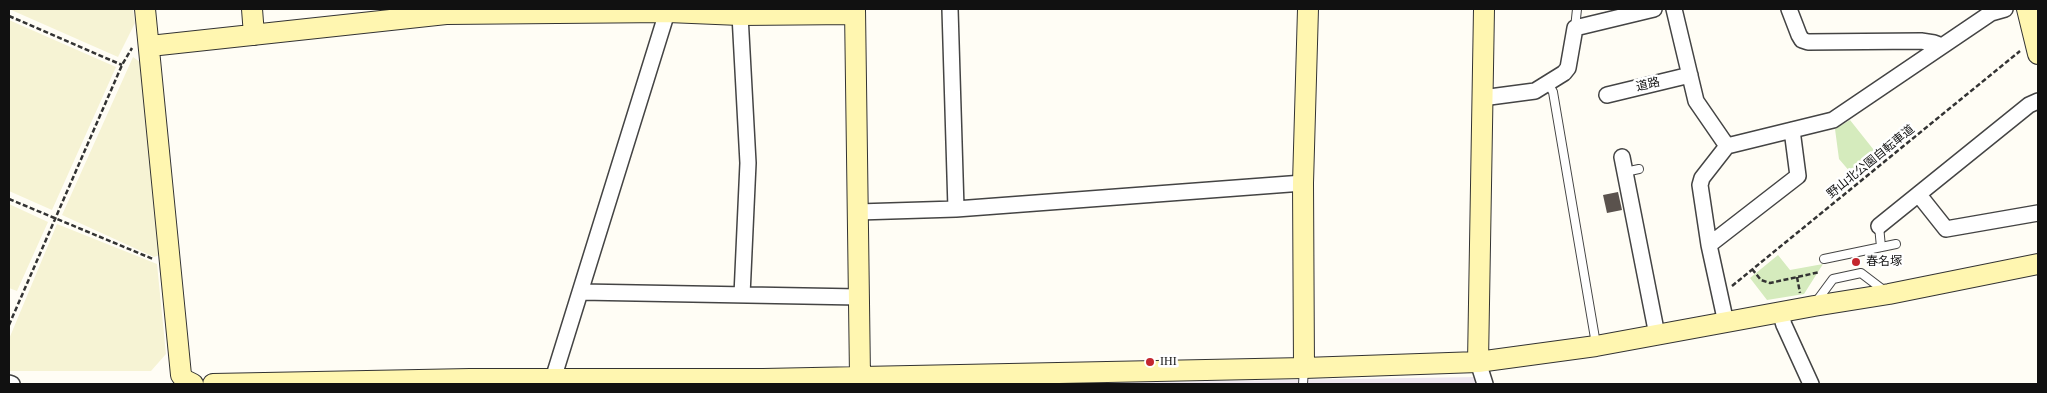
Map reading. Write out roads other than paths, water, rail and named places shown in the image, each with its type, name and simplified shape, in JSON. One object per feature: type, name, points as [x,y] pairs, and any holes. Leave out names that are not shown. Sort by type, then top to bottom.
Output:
[{"type":"street","points":[[145,9],[181,375],[185,380],[193,384]]},
{"type":"street","points":[[252,9],[254,35]]},
{"type":"street","points":[[950,9],[956,209]]},
{"type":"street","points":[[1303,376],[1303,183],[1308,9]]},
{"type":"street","points":[[1484,9],[1478,362],[1486,384]]},
{"type":"street","points":[[1482,98],[1535,91],[1564,73],[1568,68],[1575,28],[1654,9]]},
{"type":"street","points":[[1674,9],[1696,101],[1726,146]]},
{"type":"street","points":[[1789,9],[1798,35],[1802,40],[1808,42],[1921,41],[1942,46]]},
{"type":"street","points":[[2027,9],[2032,50]]},
{"type":"street","points":[[150,46],[446,12],[668,10],[740,15],[855,12],[860,376]]},
{"type":"street","points":[[551,382],[581,292],[668,10]]},
{"type":"street","points":[[1726,323],[1709,245],[1700,185],[1702,178],[1726,146],[1833,120],[1994,10]]},
{"type":"street","points":[[740,15],[748,163],[742,295]]},
{"type":"street","name":"道路","points":[[1607,95],[1690,75]]},
{"type":"street","points":[[1879,226],[2029,106],[2038,101]]},
{"type":"street","points":[[1709,245],[1798,176],[1792,130]]},
{"type":"street","points":[[1629,166],[1656,335]]},
{"type":"street","points":[[858,212],[956,209],[1303,183]]},
{"type":"street","points":[[1919,195],[1946,229],[2038,213]]},
{"type":"street","points":[[213,384],[551,382],[860,376],[920,380],[1303,376],[1478,362],[1596,346],[1780,312],[1808,302],[1889,294],[2038,264]]},
{"type":"street","points":[[581,292],[859,297]]},
{"type":"street","points":[[1780,312],[1811,384]]},
{"type":"lane","points":[[1575,28],[1577,9]]},
{"type":"lane","points":[[1548,83],[1553,92],[1596,346]]},
{"type":"lane","points":[[1879,226],[1882,247]]},
{"type":"lane","points":[[1824,259],[1896,244]]},
{"type":"place","name":"春名塚","points":[[1856,262]]},
{"type":"place","name":"IHI","points":[[1150,362]]}]
